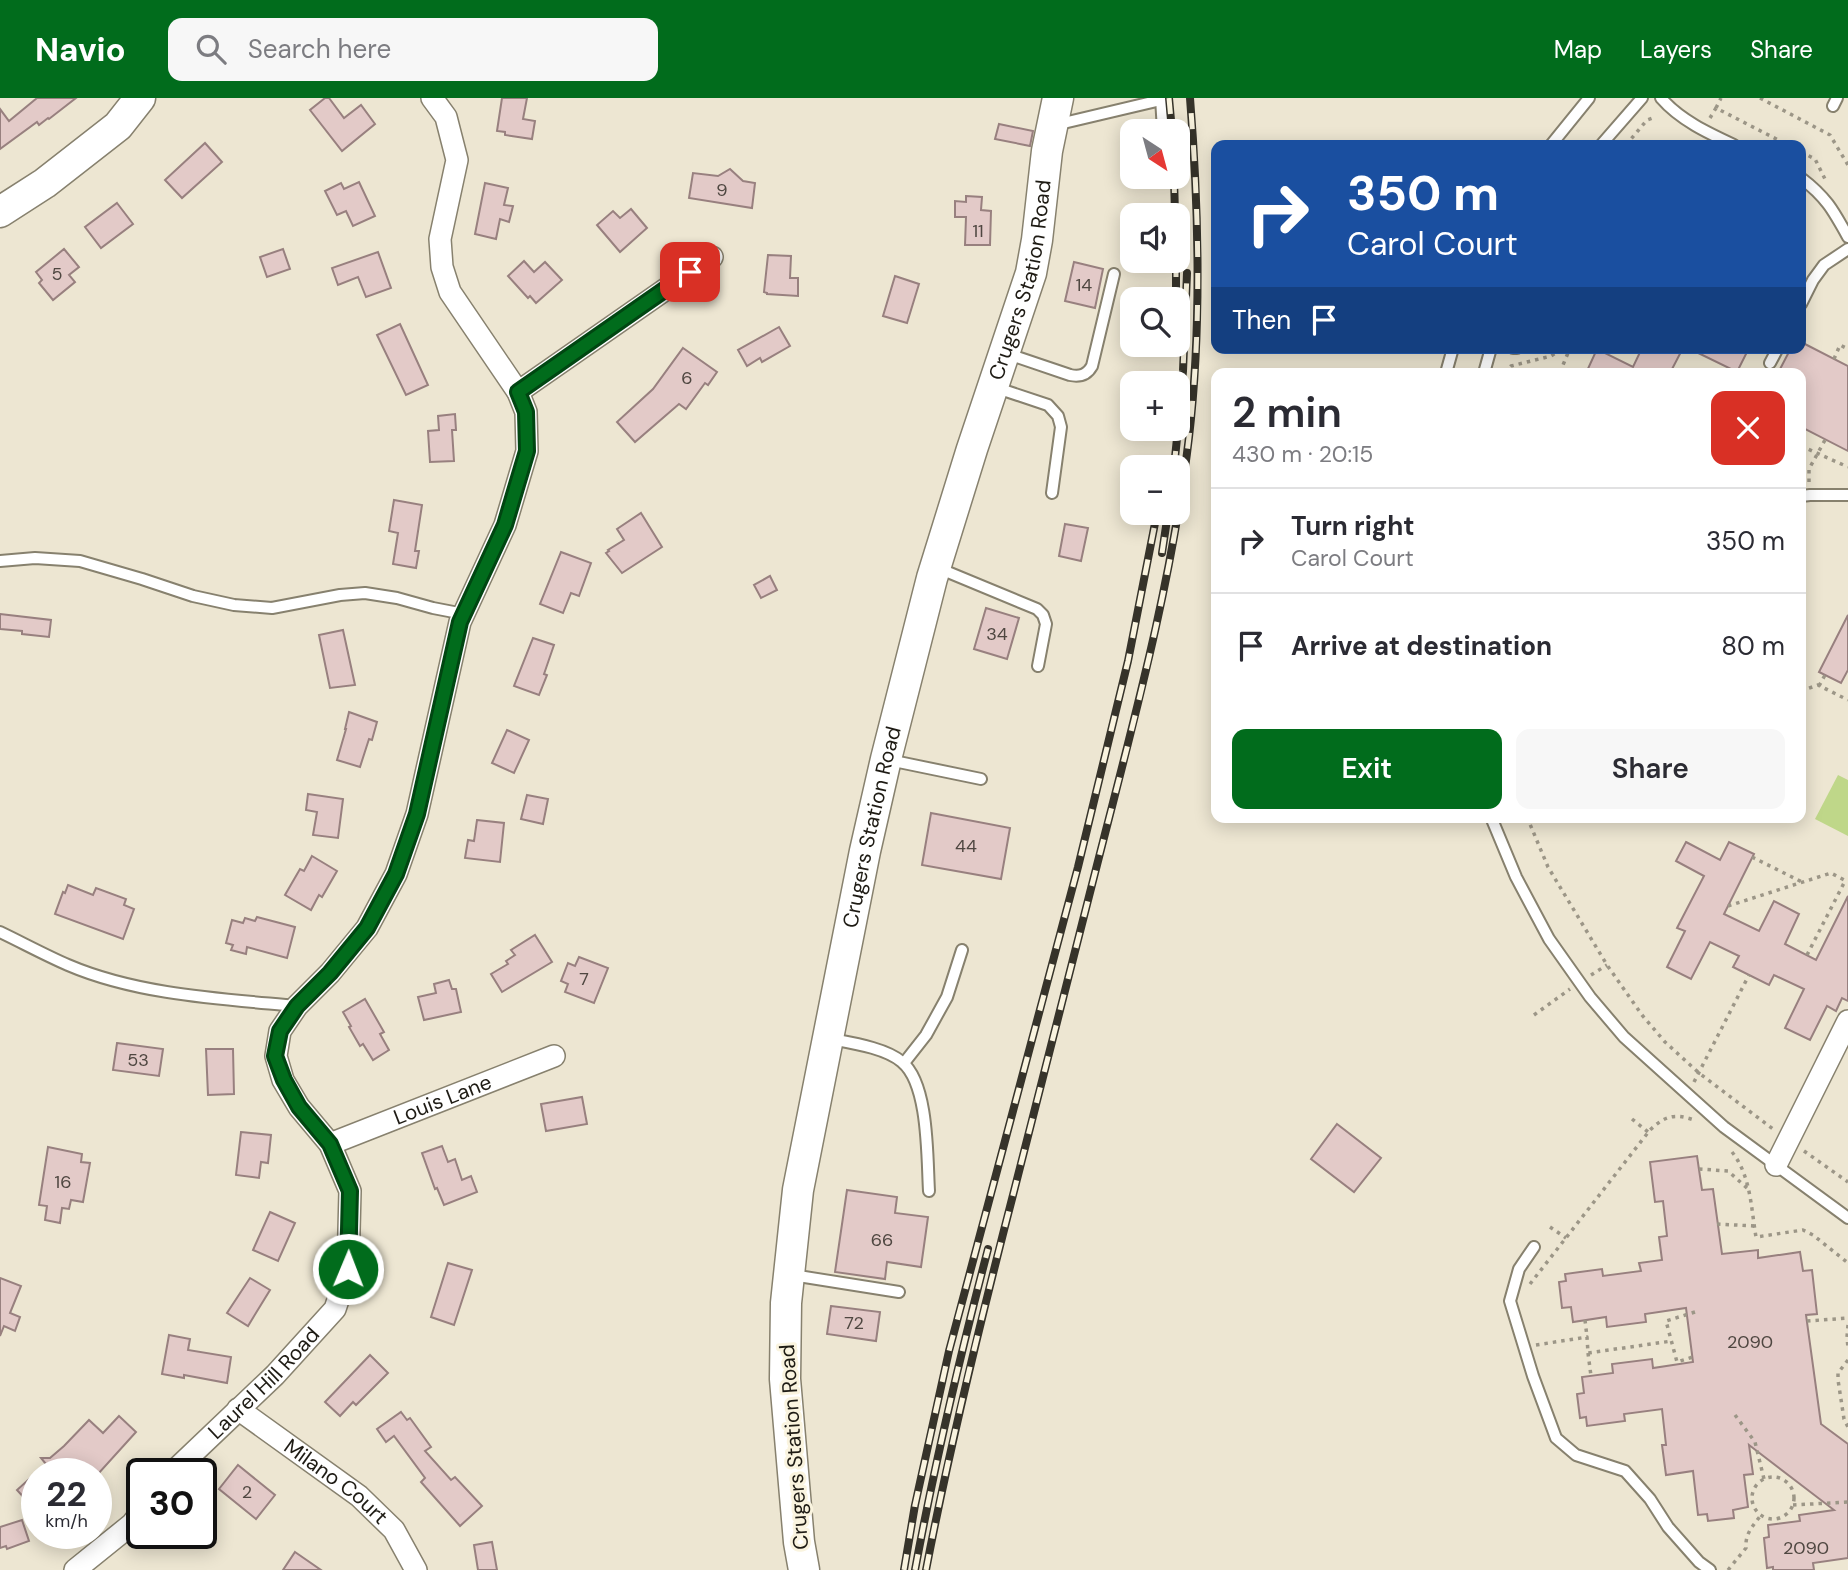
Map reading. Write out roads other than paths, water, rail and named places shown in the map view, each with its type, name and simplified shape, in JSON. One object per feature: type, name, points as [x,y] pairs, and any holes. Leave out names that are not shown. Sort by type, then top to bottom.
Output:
[{"type":"street","points":[[0,212],[45,183],[118,126],[140,98]]},
{"type":"street","name":"Laurel Hill Road","points":[[187,1458],[275,1374],[335,1309],[348,1269],[350,1191],[330,1144],[299,1107],[284,1080],[275,1056],[280,1031],[297,1006],[330,973],[367,928],[396,874],[417,814],[460,622],[505,525],[527,451],[526,412],[518,392],[450,292],[442,267],[440,239],[457,160],[446,117],[432,98]]},
{"type":"street","name":"Crugers Station Road","points":[[804,1570],[799,1542],[785,1379],[786,1303],[798,1190],[865,851],[886,759],[936,567],[1031,273],[1046,152],[1055,112]]},
{"type":"street","points":[[518,392],[712,257]]},
{"type":"street","points":[[1776,1165],[1848,1021]]},
{"type":"street","name":"Louis Lane","points":[[330,1144],[554,1056]]},
{"type":"street","name":"Milano Court","points":[[238,1409],[359,1496],[394,1530],[416,1570]]},
{"type":"street","points":[[75,1570],[126,1529]]},
{"type":"lane","points":[[1555,140],[1589,98]]},
{"type":"lane","points":[[1605,140],[1642,98]]},
{"type":"lane","points":[[1661,98],[1701,129],[1724,140]]},
{"type":"lane","points":[[1055,112],[1161,99],[1162,119]]},
{"type":"lane","points":[[1806,182],[1829,203],[1848,237]]},
{"type":"lane","points":[[1806,294],[1824,265],[1848,249]]},
{"type":"lane","points":[[1005,353],[1070,375],[1081,376],[1090,371],[1114,274]]},
{"type":"lane","points":[[1770,363],[1775,354]]},
{"type":"lane","points":[[994,387],[1048,405],[1058,416],[1061,427],[1052,493]]},
{"type":"lane","points":[[1806,495],[1848,495]]},
{"type":"lane","points":[[0,561],[35,558],[80,561],[193,596],[234,605],[272,608],[340,594],[375,593],[464,614]]},
{"type":"lane","points":[[936,567],[1041,612],[1046,624],[1038,666]]},
{"type":"lane","points":[[886,759],[981,779]]},
{"type":"lane","points":[[1494,823],[1516,877],[1549,939],[1590,997],[1624,1037],[1724,1127],[1848,1218]]},
{"type":"lane","points":[[0,932],[70,966],[124,983],[203,997],[297,1006]]},
{"type":"lane","points":[[904,1063],[926,1035],[947,997],[962,950]]},
{"type":"lane","points":[[828,1038],[894,1056],[904,1063],[914,1077],[924,1114],[929,1191]]},
{"type":"lane","points":[[1534,1247],[1519,1269],[1510,1301],[1556,1438],[1576,1455],[1625,1471],[1650,1499],[1668,1527],[1699,1562],[1710,1570]]},
{"type":"lane","points":[[789,1274],[899,1292]]},
{"type":"railway","points":[[1169,98],[1171,119]]},
{"type":"railway","points":[[926,1570],[978,1335],[1137,706],[1173,545],[1189,437],[1196,353],[1197,225],[1190,98]]},
{"type":"railway","points":[[1174,189],[1175,203]]},
{"type":"railway","points":[[1176,273],[1176,287]]},
{"type":"railway","points":[[1183,371],[1187,273]]},
{"type":"railway","points":[[1175,455],[1177,441]]},
{"type":"railway","points":[[904,1570],[915,1505],[949,1351],[1078,867],[1128,661],[1155,525]]},
{"type":"railway","points":[[1162,553],[1166,525]]},
{"type":"railway","points":[[915,1570],[949,1409],[988,1249]]}]
